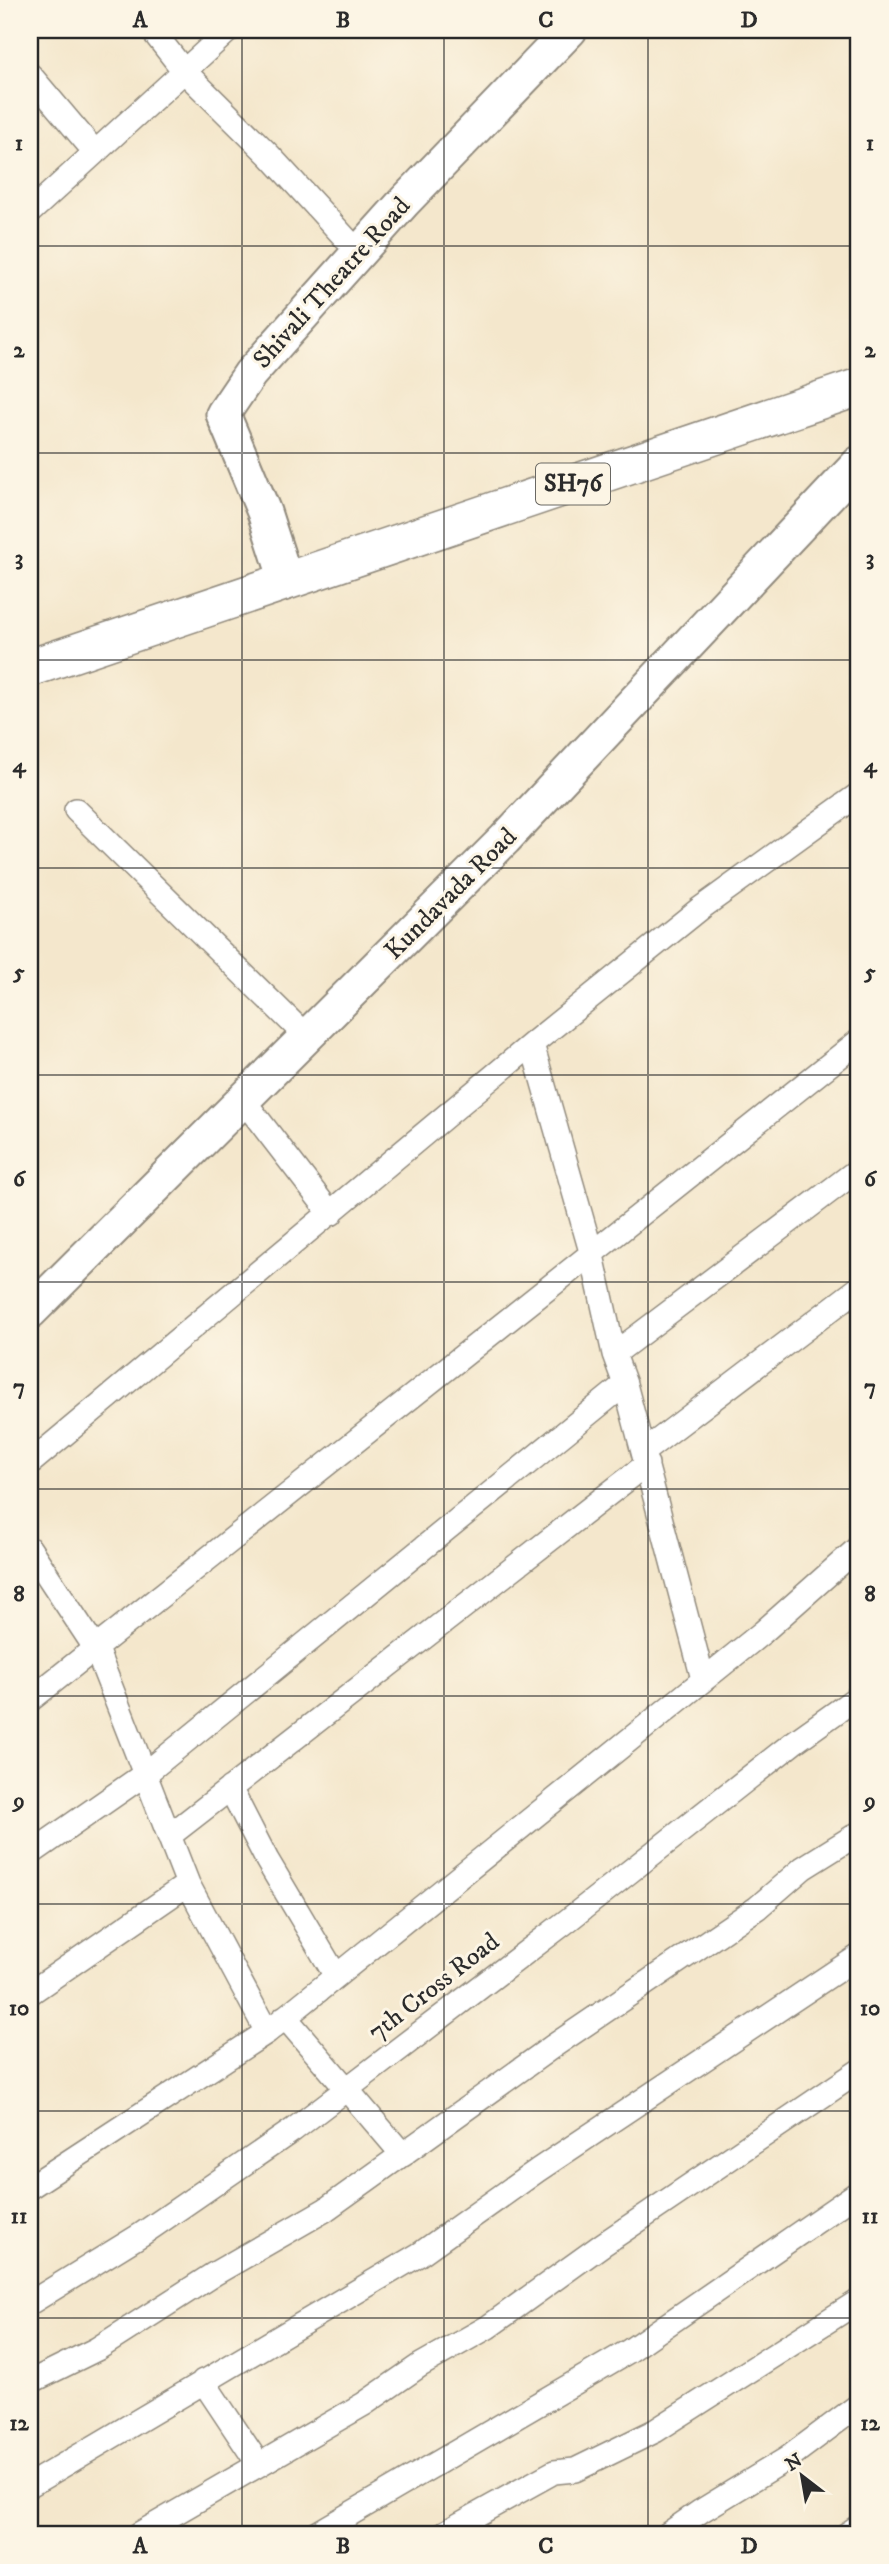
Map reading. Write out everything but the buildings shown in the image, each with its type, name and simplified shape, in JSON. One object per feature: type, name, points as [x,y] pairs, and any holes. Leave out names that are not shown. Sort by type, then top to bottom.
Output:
[{"type":"main road","name":"SH76","points":[[30,668],[859,387]]},
{"type":"street","points":[[152,30],[184,71],[270,156],[359,253]]},
{"type":"street","points":[[30,212],[229,30]]},
{"type":"street","name":"Shivali Theatre Road","points":[[286,580],[264,512],[223,414],[250,374],[559,33]]},
{"type":"street","points":[[30,75],[95,152]]},
{"type":"street","name":"Kundavada Road","points":[[30,1312],[505,839],[859,463]]},
{"type":"street","points":[[30,1463],[532,1044],[701,908],[859,794]]},
{"type":"street","points":[[76,810],[308,1038]]},
{"type":"street","points":[[30,1700],[859,1041]]},
{"type":"street","points":[[532,1044],[592,1255],[614,1354],[625,1384],[703,1679]]},
{"type":"street","points":[[244,1101],[331,1214]]},
{"type":"street","points":[[614,1354],[859,1169]]},
{"type":"street","points":[[169,1836],[859,1288]]},
{"type":"street","points":[[30,1854],[145,1774],[625,1384]]},
{"type":"street","points":[[30,2187],[267,2032],[763,1632],[859,1547]]},
{"type":"street","points":[[30,1549],[96,1650],[188,1884],[267,2032]]},
{"type":"street","name":"7th Cross Road","points":[[30,2303],[142,2234],[345,2091],[567,1922],[793,1743],[859,1696]]},
{"type":"street","points":[[230,1788],[267,1860],[336,1976]]},
{"type":"street","points":[[30,2382],[132,2328],[215,2274],[326,2210],[563,2039],[757,1908],[803,1868],[859,1833]]},
{"type":"street","points":[[30,1993],[188,1884]]},
{"type":"street","points":[[30,2485],[420,2254],[538,2170],[859,1956]]},
{"type":"street","points":[[285,2017],[345,2091],[403,2155]]},
{"type":"street","points":[[139,2534],[488,2327],[602,2245],[859,2071]]},
{"type":"street","points":[[316,2534],[629,2351],[859,2192]]},
{"type":"street","points":[[442,2534],[554,2472],[575,2470],[655,2431],[859,2301]]},
{"type":"street","points":[[203,2381],[259,2465]]},
{"type":"street","points":[[668,2534],[788,2458],[859,2405]]},
{"type":"street","points":[[847,2534],[859,2526]]}]
